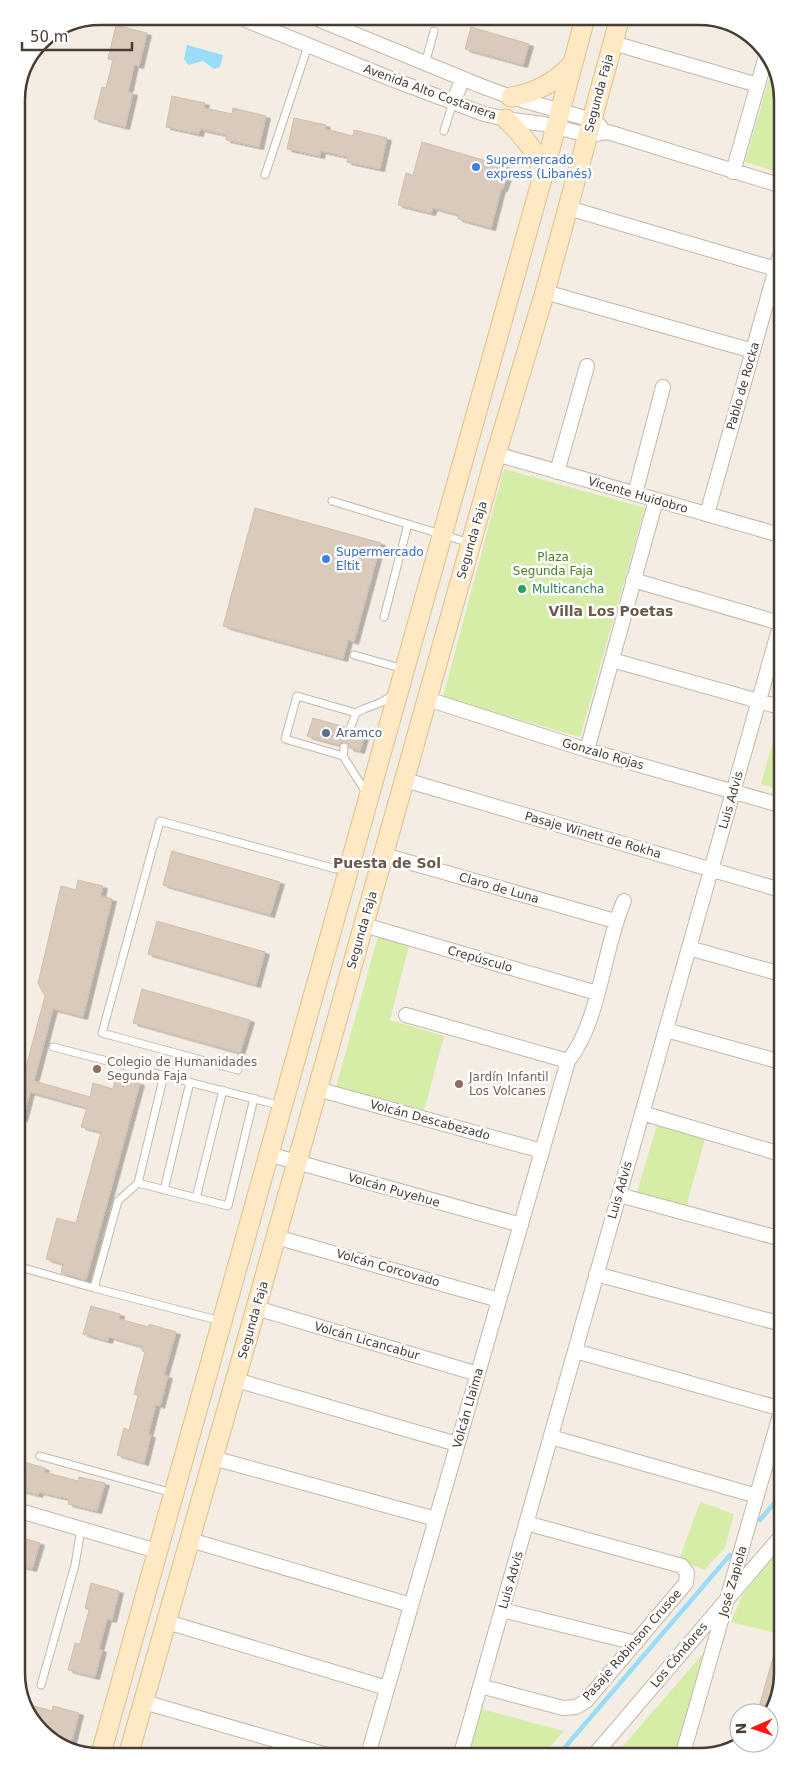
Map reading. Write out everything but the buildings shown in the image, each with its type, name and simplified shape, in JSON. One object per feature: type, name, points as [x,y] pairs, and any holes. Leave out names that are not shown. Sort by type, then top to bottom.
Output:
[{"type":"main road","points":[[102,1748],[584,25]]},
{"type":"main road","name":"Segunda Faja","points":[[130,1748],[318,1090],[496,454],[545,292],[618,25]]},
{"type":"main road","points":[[511,97],[548,85],[562,75],[572,64]]},
{"type":"main road","points":[[506,119],[522,136],[539,160],[542,168],[542,179]]},
{"type":"street","name":"Avenida Alto Costanera","points":[[258,25],[484,114],[506,119],[558,119]]},
{"type":"street","name":"Avenida Alto Costanera","points":[[332,25],[511,97],[558,119],[608,132],[774,184]]},
{"type":"street","points":[[613,43],[758,85]]},
{"type":"street","points":[[733,172],[764,63]]},
{"type":"street","points":[[453,102],[463,79]]},
{"type":"street","points":[[568,208],[774,263]]},
{"type":"street","name":"Pablo de Rocka","points":[[707,514],[774,275]]},
{"type":"street","points":[[545,292],[753,351]]},
{"type":"street","points":[[557,472],[587,366]]},
{"type":"street","points":[[635,494],[662,387]]},
{"type":"street","name":"Vicente Huidobro","points":[[496,454],[774,533]]},
{"type":"street","points":[[587,750],[656,500]]},
{"type":"street","points":[[633,580],[774,622]]},
{"type":"street","name":"Luis Advis","points":[[463,1748],[774,645]]},
{"type":"street","points":[[612,660],[774,705]]},
{"type":"street","name":"Gonzalo Rojas","points":[[427,699],[587,750],[774,803]]},
{"type":"street","name":"Pasaje Winett de Rokha","points":[[404,780],[774,888]]},
{"type":"street","name":"Claro de Luna","points":[[384,855],[616,921]]},
{"type":"street","name":"Volcán Llaima","points":[[370,1748],[568,1061],[576,1052],[586,1032],[616,921],[624,901]]},
{"type":"street","name":"Crepúsculo","points":[[364,925],[597,993]]},
{"type":"street","points":[[689,948],[774,972]]},
{"type":"street","points":[[406,1015],[568,1061]]},
{"type":"street","points":[[666,1030],[774,1060]]},
{"type":"street","name":"Volcán Descabezado","points":[[318,1090],[542,1151]]},
{"type":"street","points":[[642,1113],[774,1152]]},
{"type":"street","name":"Volcán Puyehue","points":[[268,1154],[521,1225]]},
{"type":"street","points":[[619,1195],[774,1237]]},
{"type":"street","name":"Volcán Corcovado","points":[[276,1236],[499,1300]]},
{"type":"street","points":[[596,1274],[774,1322]]},
{"type":"street","name":"Volcán Licancabur","points":[[256,1308],[478,1374]]},
{"type":"street","points":[[575,1351],[774,1407]]},
{"type":"street","points":[[236,1380],[458,1444]]},
{"type":"street","points":[[551,1437],[757,1496]]},
{"type":"street","name":"José Zapiola","points":[[684,1748],[774,1437]]},
{"type":"street","points":[[214,1458],[436,1519]]},
{"type":"street","points":[[25,1512],[157,1552]]},
{"type":"street","name":"Pasaje Robinson Crusoe","points":[[480,1686],[563,1708],[576,1707],[586,1701],[686,1583],[687,1573],[682,1566],[526,1524]]},
{"type":"street","points":[[190,1540],[411,1605]]},
{"type":"street","name":"Los Cóndores","points":[[600,1748],[774,1544]]},
{"type":"street","points":[[502,1610],[636,1643]]},
{"type":"street","points":[[167,1622],[387,1688]]},
{"type":"street","points":[[144,1702],[302,1748]]},
{"type":"lane","points":[[425,64],[434,31]]},
{"type":"lane","points":[[265,175],[308,46]]},
{"type":"lane","points":[[444,131],[453,102]]},
{"type":"lane","points":[[332,501],[471,544]]},
{"type":"lane","points":[[384,617],[408,524]]},
{"type":"lane","points":[[354,655],[404,669]]},
{"type":"lane","points":[[343,756],[285,739],[297,696],[356,713],[382,702],[398,690]]},
{"type":"lane","points":[[350,729],[356,713]]},
{"type":"lane","points":[[344,747],[343,756],[369,797]]},
{"type":"lane","points":[[238,1070],[102,1033],[160,821],[336,869]]},
{"type":"lane","points":[[53,1047],[282,1106]]},
{"type":"lane","points":[[94,1288],[118,1201],[138,1184],[164,1076]]},
{"type":"lane","points":[[164,1190],[190,1082]]},
{"type":"lane","points":[[196,1198],[222,1090]]},
{"type":"lane","points":[[138,1184],[228,1206],[254,1098]]},
{"type":"lane","points":[[25,1268],[222,1321]]},
{"type":"lane","points":[[40,1456],[173,1493]]},
{"type":"lane","points":[[41,1685],[76,1565],[81,1529]]},
{"type":"green space","points":[[770,76],[773,85],[774,100],[774,171],[745,162]]},
{"type":"green space","name":"Plaza Segunda Faja","points":[[504,469],[645,508],[580,737],[443,697]]},
{"type":"green space","points":[[774,738],[774,788],[761,784]]},
{"type":"green space","points":[[378,936],[409,946],[390,1020],[444,1036],[424,1111],[336,1087]]},
{"type":"green space","points":[[657,1125],[705,1139],[686,1207],[637,1192]]},
{"type":"green space","points":[[700,1502],[734,1514],[725,1548],[704,1570],[679,1560]]},
{"type":"green space","points":[[774,1555],[774,1633],[731,1622],[742,1596]]},
{"type":"green space","points":[[707,1649],[677,1748],[621,1748]]},
{"type":"green space","points":[[482,1709],[564,1731],[549,1748],[470,1748]]},
{"type":"water","points":[[187,45],[223,55],[220,67],[214,69],[203,61],[188,65],[184,59]]},
{"type":"waterway","points":[[760,1520],[774,1503]]},
{"type":"waterway","points":[[564,1748],[730,1555]]},
{"type":"place","name":"Supermercado express (Libanés)","points":[[476,167]]},
{"type":"place","name":"Supermercado Eltit","points":[[326,559]]},
{"type":"place","name":"Multicancha","points":[[522,589]]},
{"type":"place","name":"Aramco","points":[[326,733]]},
{"type":"place","name":"Colegio de Humanidades Segunda Faja","points":[[97,1069]]},
{"type":"place","name":"Jardín Infantil Los Volcanes","points":[[459,1084]]},
{"type":"district","name":"Villa Los Poetas","points":[[611,611]]},
{"type":"district","name":"Puesta de Sol","points":[[387,863]]}]
